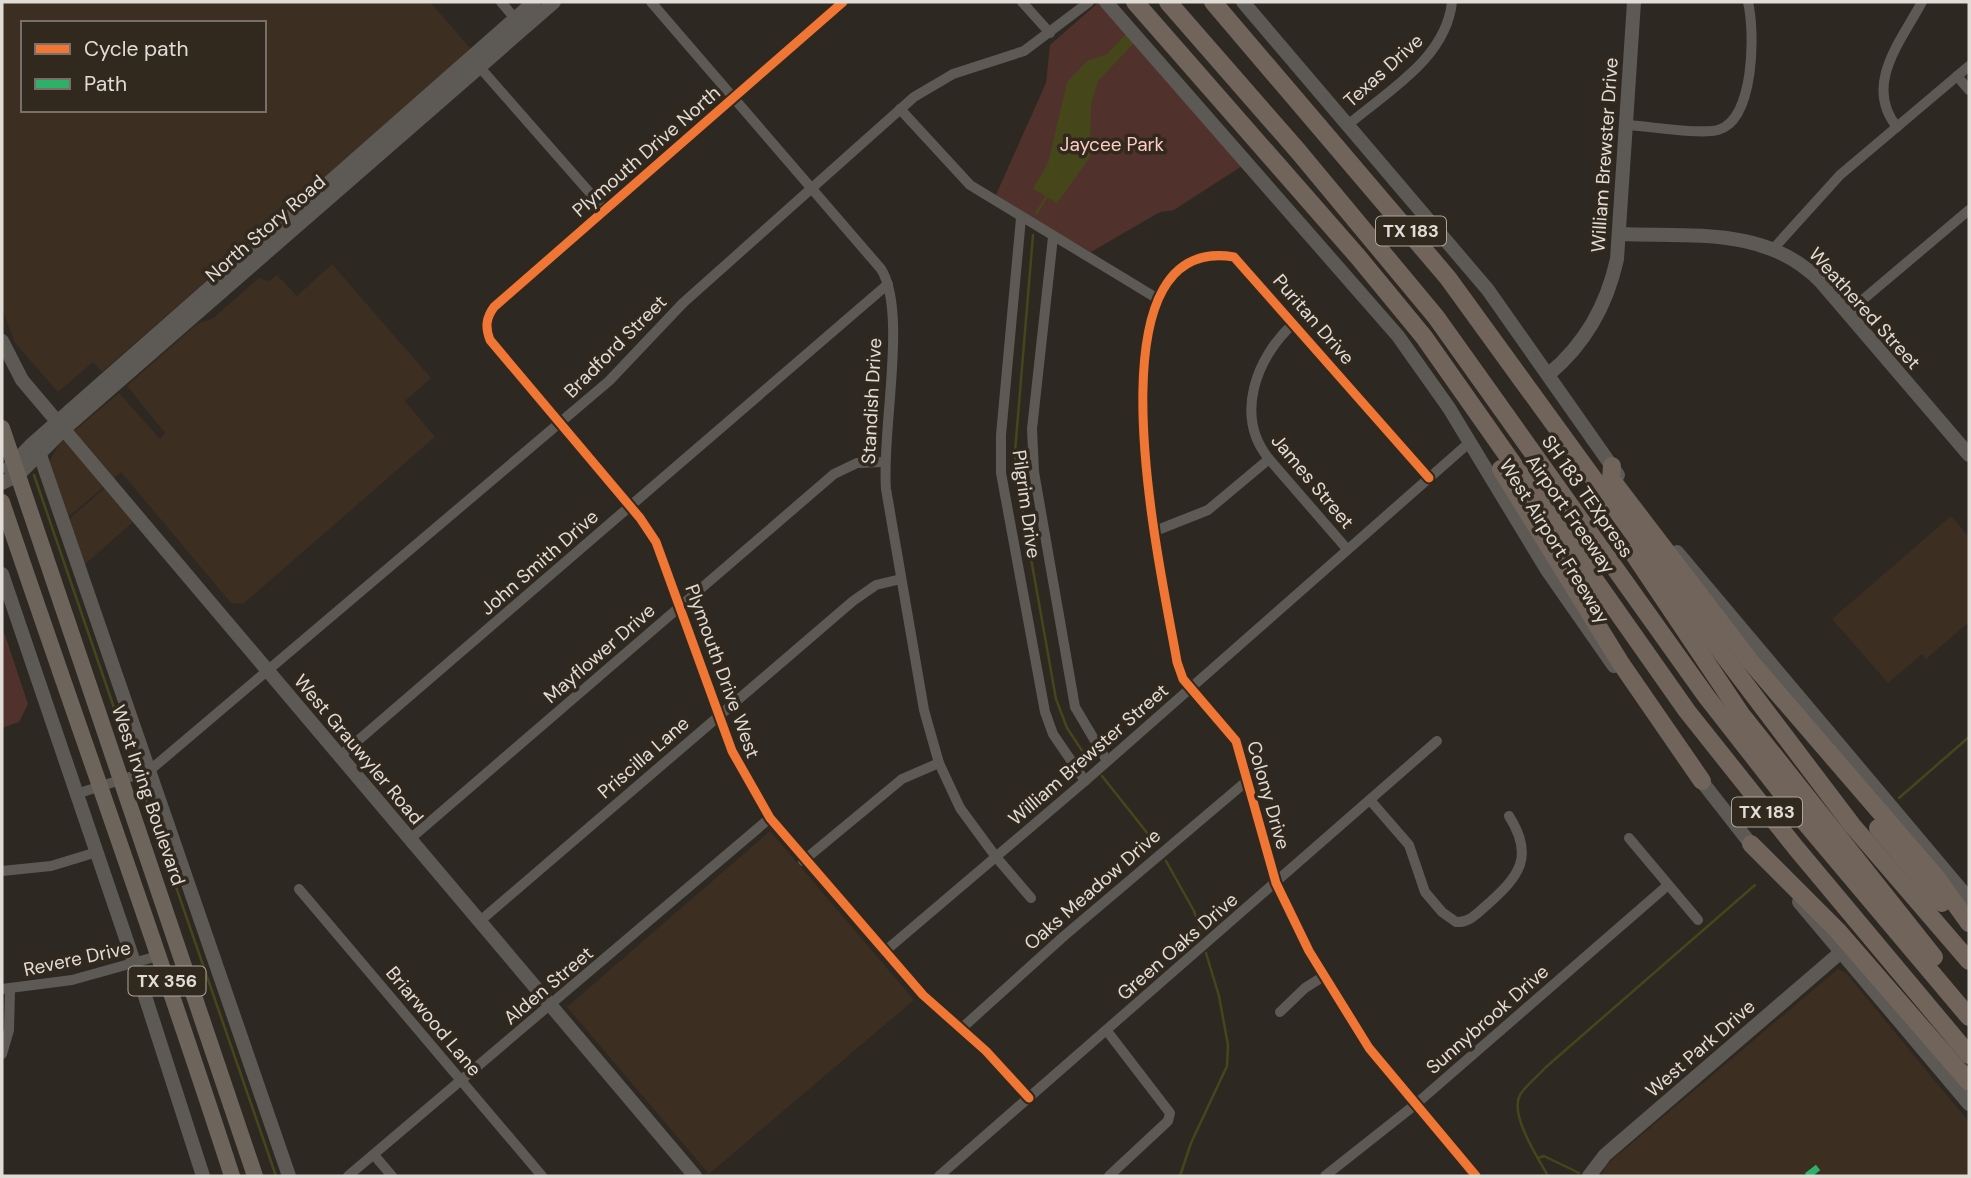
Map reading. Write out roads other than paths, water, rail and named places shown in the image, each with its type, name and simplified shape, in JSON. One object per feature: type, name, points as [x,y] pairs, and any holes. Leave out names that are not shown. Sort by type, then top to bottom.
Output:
[{"type":"highway","name":"Airport Freeway","points":[[1135,2],[1424,337],[1687,711],[1796,848],[1969,1055]]},
{"type":"highway","name":"SH 183 TEXpress","points":[[1168,2],[1298,151],[1436,317],[1706,696],[1803,820],[1969,1017]]},
{"type":"highway","name":"SH 183 TEXpress","points":[[1181,2],[1303,143],[1433,302],[1632,583],[1737,724],[1908,934],[1964,993]]},
{"type":"highway","name":"Airport Freeway","points":[[1213,2],[1421,243],[1590,475],[1852,825],[1969,961]]},
{"type":"highway","points":[[1489,433],[1498,464],[1540,535],[1620,662],[1702,781]]},
{"type":"highway","points":[[1612,466],[1611,479],[1708,609],[1936,877],[1969,923]]},
{"type":"highway","points":[[1590,475],[1622,536],[1741,714],[1964,993]]},
{"type":"highway","points":[[1577,558],[1605,584],[1688,695],[1784,813],[1969,1023]]},
{"type":"highway","points":[[1732,666],[1749,678],[1953,915],[1969,930]]},
{"type":"highway","points":[[1751,844],[1837,930],[1969,1082]]},
{"type":"main road","name":"North Story Road","points":[[520,23],[534,2]]},
{"type":"main road","name":"North Story Road","points":[[9,475],[61,425],[520,23],[554,2]]},
{"type":"main road","name":"West Airport Freeway","points":[[1106,2],[1398,336],[1470,442],[1575,613],[1751,844],[1969,1104]]},
{"type":"main road","points":[[1242,2],[1349,124],[1488,290],[1674,549],[1969,899]]},
{"type":"main road","name":"William Brewster Drive","points":[[1549,374],[1569,354],[1595,319],[1613,278],[1620,234],[1634,2]]},
{"type":"main road","name":"Weathered Street","points":[[1620,234],[1748,240],[1774,248],[1808,268],[1966,446]]},
{"type":"main road","name":"West Grauwyler Road","points":[[2,341],[22,380],[695,1176]]},
{"type":"main road","name":"North Story Road","points":[[9,475],[40,455],[61,425]]},
{"type":"main road","name":"West Irving Boulevard","points":[[2,428],[9,475],[121,780],[255,1176]]},
{"type":"main road","name":"West Irving Boulevard","points":[[40,455],[289,1176]]},
{"type":"main road","name":"TX 356","points":[[2,502],[232,1176]]},
{"type":"main road","points":[[2,574],[135,965],[203,1176]]},
{"type":"main road","name":"West Park Drive","points":[[1589,1176],[1605,1155],[1841,952]]},
{"type":"street","points":[[501,2],[520,23]]},
{"type":"street","name":"Standish Drive","points":[[650,2],[881,269],[888,284],[894,315],[883,462],[924,710],[939,763],[960,808],[1031,898]]},
{"type":"street","name":"Plymouth Drive North","points":[[488,334],[486,322],[494,307],[844,2]]},
{"type":"street","points":[[1022,2],[1050,33]]},
{"type":"street","name":"Bradford Street","points":[[149,771],[560,423],[632,359],[683,303],[900,109],[939,81],[1024,51],[1089,2]]},
{"type":"street","name":"Texas Drive","points":[[1349,124],[1440,43],[1450,22],[1452,2]]},
{"type":"street","points":[[1626,125],[1710,131],[1728,125],[1736,116],[1747,90],[1752,40],[1748,2]]},
{"type":"street","points":[[1896,127],[1884,112],[1882,94],[1885,71],[1922,2]]},
{"type":"street","points":[[475,63],[605,210]]},
{"type":"street","points":[[1774,248],[1840,175],[1969,66]]},
{"type":"street","points":[[1957,76],[1969,90]]},
{"type":"street","points":[[900,109],[962,179],[1021,218],[1158,299]]},
{"type":"street","points":[[1847,313],[1969,209]]},
{"type":"street","name":"Pilgrim Drive","points":[[1021,218],[1001,435],[1001,473],[1045,712],[1053,734],[1084,781]]},
{"type":"street","name":"Pilgrim Drive","points":[[1053,237],[1032,429],[1034,472],[1075,707],[1107,761]]},
{"type":"street","name":"Puritan Drive","points":[[1158,299],[1171,276],[1185,266],[1214,255],[1234,257],[1429,478]]},
{"type":"street","name":"John Smith Drive","points":[[340,756],[888,284]]},
{"type":"street","name":"Colony Drive","points":[[1158,299],[1150,323],[1142,433],[1155,531],[1177,662],[1183,679],[1236,741],[1276,883],[1324,976],[1369,1048],[1476,1176]]},
{"type":"street","name":"James Street","points":[[1294,323],[1266,354],[1254,388],[1253,432],[1269,459],[1347,549]]},
{"type":"street","name":"Plymouth Drive West","points":[[488,334],[631,506],[656,542],[741,770],[770,818],[803,860],[923,995],[962,1028],[1029,1098]]},
{"type":"street","name":"William Brewster Street","points":[[884,952],[1191,688],[1470,442]]},
{"type":"street","points":[[1155,531],[1208,510],[1269,459]]},
{"type":"street","name":"Mayflower Drive","points":[[410,839],[834,474],[857,463],[883,462]]},
{"type":"street","name":"Priscilla Lane","points":[[480,920],[868,589],[901,579]]},
{"type":"street","name":"Green Oaks Drive","points":[[939,1176],[1437,741]]},
{"type":"street","points":[[803,860],[902,779],[939,763]]},
{"type":"street","points":[[76,794],[149,771]]},
{"type":"street","name":"Oaks Meadow Drive","points":[[962,1028],[1064,936],[1248,780]]},
{"type":"street","points":[[1370,800],[1409,845],[1425,892],[1442,912],[1456,922],[1472,918],[1517,875],[1522,843],[1509,816]]},
{"type":"street","name":"Alden Street","points":[[348,1176],[770,818]]},
{"type":"street","points":[[1629,838],[1698,920]]},
{"type":"street","points":[[2,871],[51,866],[97,852]]},
{"type":"street","name":"Sunnybrook Drive","points":[[1325,1176],[1416,1104],[1668,885]]},
{"type":"street","name":"Briarwood Lane","points":[[299,889],[542,1176]]},
{"type":"street","name":"Revere Drive","points":[[6,989],[72,980],[135,965],[158,956]]},
{"type":"street","points":[[1280,1012],[1305,988],[1324,976]]},
{"type":"street","points":[[2,1054],[9,1030],[6,989]]},
{"type":"street","points":[[1107,1031],[1170,1113],[1168,1121],[1109,1176]]},
{"type":"street","points":[[374,1156],[391,1176]]},
{"type":"waterway","points":[[1036,214],[1047,196]]},
{"type":"waterway","points":[[1033,235],[1015,452],[1016,474],[1056,699],[1067,728],[1089,761]]},
{"type":"waterway","points":[[34,475],[132,760]]},
{"type":"waterway","points":[[1899,798],[1969,737]]},
{"type":"waterway","points":[[1102,776],[1156,844]]},
{"type":"waterway","points":[[139,780],[276,1176]]},
{"type":"waterway","points":[[1166,861],[1194,911],[1201,932]]},
{"type":"waterway","points":[[1548,1176],[1521,1124],[1518,1113],[1520,1095],[1546,1067],[1755,885]]},
{"type":"waterway","points":[[1180,1176],[1191,1143],[1227,1066],[1228,1045],[1219,996],[1206,953]]},
{"type":"waterway","points":[[1538,1158],[1544,1156],[1579,1173]]},
{"type":"park label","name":"Jaycee Park","points":[[1112,144]]}]
